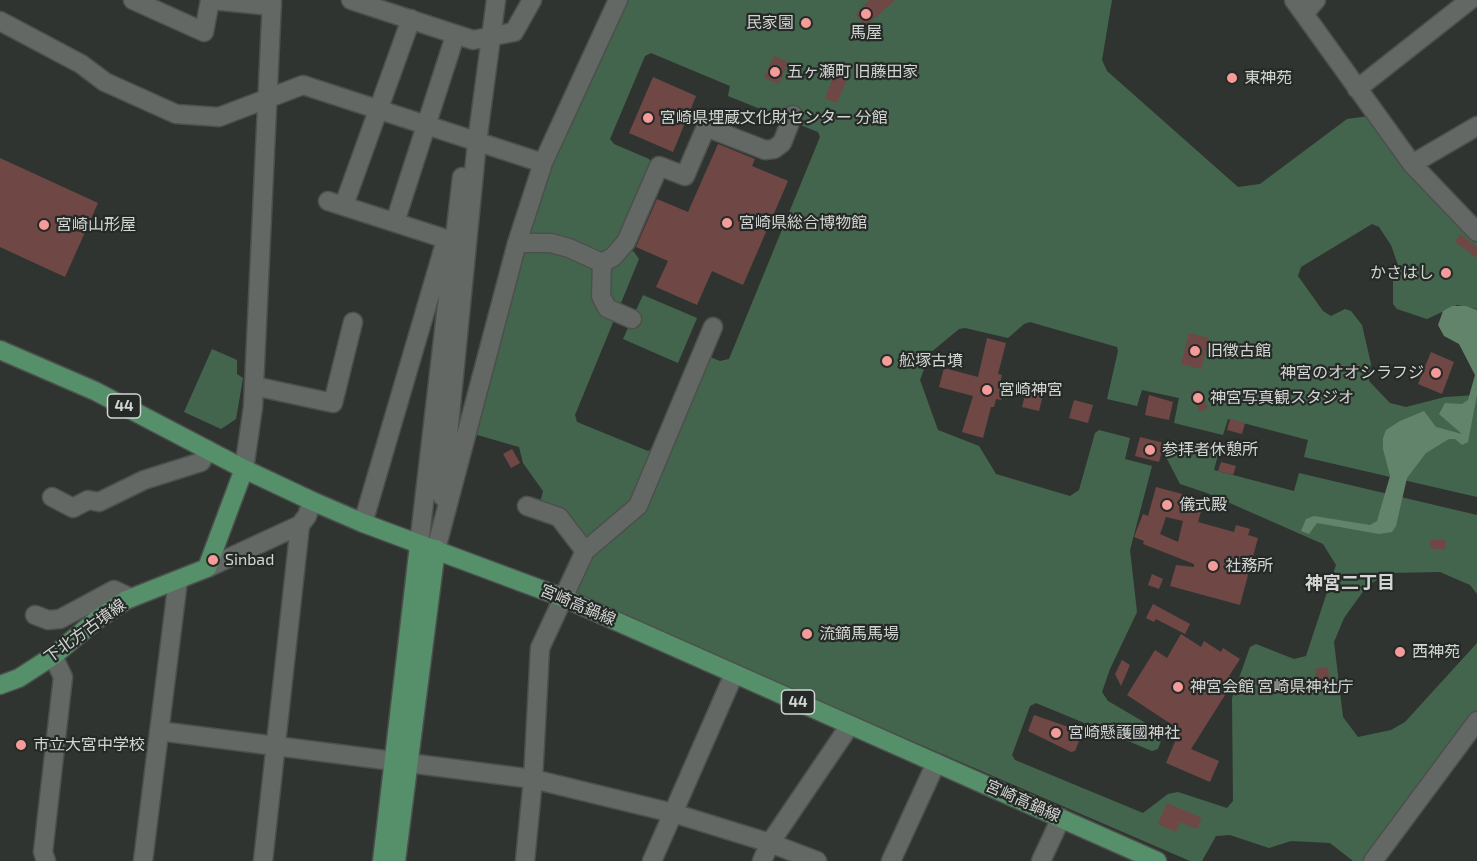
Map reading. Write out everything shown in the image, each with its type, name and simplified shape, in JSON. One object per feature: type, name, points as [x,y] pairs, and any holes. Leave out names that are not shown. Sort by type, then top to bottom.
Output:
[{"type":"main road","name":"宮崎高鍋線","points":[[0,350],[95,391],[244,469],[312,501],[363,523],[564,598],[1157,861]]},
{"type":"main road","points":[[207,568],[244,469]]},
{"type":"main road","points":[[396,861],[402,762],[428,547]]},
{"type":"main road","name":"下北方古墳線","points":[[0,685],[19,678],[52,656],[95,621],[131,598],[207,568]]},
{"type":"main road","points":[[382,861],[402,762]]},
{"type":"street","points":[[134,0],[204,32],[211,0],[272,3],[254,386],[244,469]]},
{"type":"street","points":[[351,0],[456,36],[473,39],[514,32],[532,0]]},
{"type":"street","points":[[484,0],[486,37]]},
{"type":"street","points":[[428,547],[472,140],[486,37],[496,0]]},
{"type":"street","points":[[428,547],[517,243],[543,163],[618,0]]},
{"type":"street","points":[[1357,89],[1470,0]]},
{"type":"street","points":[[1305,4],[1357,89],[1412,164],[1477,232]]},
{"type":"street","points":[[411,19],[378,109],[336,203],[450,238]]},
{"type":"street","points":[[0,21],[81,64],[115,87],[176,114],[219,117],[303,85],[543,163]]},
{"type":"street","points":[[395,222],[456,36]]},
{"type":"street","points":[[602,263],[613,257],[626,242],[659,166],[685,176],[706,127],[765,150],[774,149],[782,143],[793,115]]},
{"type":"street","points":[[1412,164],[1477,126]]},
{"type":"street","points":[[363,523],[450,238],[472,140]]},
{"type":"street","points":[[428,547],[450,238]]},
{"type":"street","points":[[517,243],[551,243],[569,248],[602,263]]},
{"type":"street","points":[[602,263],[600,290],[607,308],[632,319]]},
{"type":"street","points":[[254,386],[333,404],[354,322]]},
{"type":"street","points":[[525,861],[533,779],[540,648],[585,551],[638,506],[662,435],[683,384],[712,327]]},
{"type":"street","points":[[52,497],[73,508],[88,500],[99,502],[137,478],[201,462],[208,450]]},
{"type":"street","points":[[207,568],[300,525],[307,516],[312,501]]},
{"type":"street","points":[[527,506],[559,517],[585,551]]},
{"type":"street","points":[[263,861],[300,525]]},
{"type":"street","points":[[143,861],[178,580]]},
{"type":"street","points":[[35,615],[48,620],[60,619],[114,590],[131,598]]},
{"type":"street","points":[[46,861],[43,852],[63,677],[52,656]]},
{"type":"street","points":[[652,861],[734,674]]},
{"type":"street","points":[[1373,861],[1477,721]]},
{"type":"street","points":[[762,861],[770,843],[850,725]]},
{"type":"street","points":[[159,731],[533,779],[673,813],[770,843],[817,861]]},
{"type":"street","points":[[891,861],[936,763]]},
{"type":"street","points":[[1041,861],[1061,818]]},
{"type":"shaded area","points":[[624,0],[1112,0],[1102,60],[1107,71],[1238,187],[1260,184],[1347,119],[1369,116],[1477,240],[1477,309],[1457,305],[1427,319],[1397,309],[1393,304],[1393,281],[1398,265],[1391,245],[1379,227],[1372,224],[1301,267],[1298,276],[1323,311],[1331,316],[1345,309],[1351,311],[1362,325],[1371,364],[1369,381],[1390,403],[1406,407],[1445,397],[1477,395],[1477,497],[1304,457],[1308,440],[1228,419],[1223,435],[1174,423],[1179,398],[1142,390],[1137,406],[1107,399],[1117,347],[1030,322],[1024,324],[1008,338],[965,328],[959,329],[930,353],[920,380],[938,430],[979,446],[996,474],[1070,496],[1079,490],[1095,433],[1099,430],[1130,438],[1125,459],[1152,466],[1130,550],[1137,612],[1110,669],[1102,692],[1108,701],[1161,732],[1162,738],[1158,749],[1152,751],[1036,703],[1030,706],[1012,755],[1015,760],[1143,813],[1168,794],[1178,792],[1227,808],[1233,801],[1232,698],[1250,647],[1256,644],[1294,659],[1306,656],[1336,565],[1323,544],[1207,493],[1180,484],[1166,457],[1172,443],[1218,455],[1214,470],[1294,491],[1299,473],[1477,515],[1477,594],[1470,585],[1440,572],[1388,573],[1367,586],[1344,618],[1334,642],[1343,717],[1358,737],[1391,730],[1405,722],[1477,643],[1477,711],[1364,861],[1353,861],[1330,843],[1291,841],[1269,848],[1230,835],[1216,836],[1202,861],[1190,861],[569,593],[578,552],[540,503],[543,491],[523,463],[519,447],[474,434],[549,164]],"holes":[[[651,53],[730,86],[728,96],[818,132],[820,137],[729,359],[720,361],[700,353],[654,448],[648,451],[577,422],[575,415],[639,259],[634,252],[622,245],[652,163],[649,159],[614,144],[610,139],[645,56]]]},
{"type":"shaded area","points":[[643,295],[697,318],[678,363],[623,339]]},
{"type":"shaded area","points":[[1452,306],[1466,306],[1477,310],[1477,395],[1468,442],[1462,445],[1455,439],[1449,439],[1426,453],[1407,478],[1396,526],[1392,532],[1379,534],[1317,523],[1309,534],[1301,531],[1306,519],[1314,516],[1370,525],[1377,521],[1390,476],[1383,449],[1383,438],[1386,430],[1400,421],[1424,411],[1436,427],[1462,434],[1439,414],[1445,403],[1462,404],[1468,400],[1475,375],[1459,344],[1444,336],[1438,325],[1443,311]]},
{"type":"shaded area","points":[[212,349],[237,360],[237,374],[243,378],[236,419],[221,429],[184,412]]},
{"type":"building","points":[[869,0],[895,0],[866,26],[855,15]]},
{"type":"building","name":"五ヶ瀬町 旧藤田家","points":[[774,56],[788,62],[779,84],[764,78]]},
{"type":"building","points":[[833,65],[850,72],[837,103],[825,98],[832,80],[827,78]]},
{"type":"building","name":"宮崎県埋蔵文化財センター 分館","points":[[653,77],[696,96],[673,152],[629,133]]},
{"type":"building","name":"宮崎県総合博物館","points":[[718,144],[755,159],[752,166],[788,181],[743,285],[712,271],[697,305],[656,287],[668,261],[636,247],[657,199],[688,212]]},
{"type":"building","name":"宮崎山形屋","points":[[0,158],[98,203],[65,277],[0,247]]},
{"type":"building","points":[[1460,234],[1477,247],[1477,258],[1455,242]]},
{"type":"building","name":"旧徴古館","points":[[1189,333],[1209,338],[1201,369],[1181,364]]},
{"type":"building","points":[[987,338],[1006,343],[998,374],[1002,375],[1000,383],[1006,384],[1001,400],[996,399],[994,407],[991,407],[983,438],[962,432],[973,396],[939,387],[944,368],[978,377]]},
{"type":"building","name":"神宮のオオシラフジ","points":[[1431,352],[1454,362],[1442,394],[1418,384]]},
{"type":"building","points":[[1027,387],[1044,391],[1039,411],[1022,407]]},
{"type":"building","name":"神宮写真観スタジオ","points":[[1199,389],[1208,408],[1200,412],[1190,393]]},
{"type":"building","points":[[1149,395],[1173,402],[1169,420],[1145,415]]},
{"type":"building","points":[[1074,400],[1093,405],[1088,423],[1069,418]]},
{"type":"building","points":[[1230,419],[1245,423],[1242,434],[1227,430]]},
{"type":"building","name":"参拝者休憩所","points":[[1140,437],[1164,443],[1159,462],[1135,456]]},
{"type":"building","points":[[512,449],[520,463],[511,468],[503,454]]},
{"type":"building","points":[[1221,462],[1236,466],[1233,475],[1218,471]]},
{"type":"building","name":"社務所","points":[[1156,487],[1204,500],[1198,522],[1234,532],[1236,525],[1250,529],[1248,535],[1258,538],[1240,605],[1170,586],[1176,565],[1194,567],[1194,564],[1143,544],[1144,541],[1134,537],[1143,514],[1148,516]],"holes":[[[1166,517],[1183,521],[1178,542],[1160,534]]]},
{"type":"building","points":[[1430,540],[1445,540],[1445,549],[1431,549]]},
{"type":"building","points":[[1152,574],[1163,579],[1159,589],[1148,585]]},
{"type":"building","points":[[1153,604],[1190,624],[1185,634],[1156,619],[1154,622],[1146,618]]},
{"type":"building","name":"神宮会館 宮崎県神社庁","points":[[1181,634],[1201,647],[1204,641],[1221,652],[1223,648],[1240,659],[1229,676],[1233,678],[1225,695],[1191,749],[1219,761],[1210,782],[1166,763],[1180,730],[1127,695],[1155,650],[1167,658]]},
{"type":"building","points":[[1122,660],[1130,665],[1121,686],[1115,674]]},
{"type":"building","points":[[1328,667],[1330,687],[1317,689],[1315,669]]},
{"type":"building","name":"宮崎懸護國神社","points":[[1034,715],[1080,731],[1078,734],[1081,736],[1075,751],[1071,752],[1028,731]]},
{"type":"building","points":[[1167,803],[1202,818],[1197,829],[1180,822],[1176,832],[1158,824]]},
{"type":"place","name":"馬屋","points":[[866,14]]},
{"type":"place","name":"民家園","points":[[806,23]]},
{"type":"place","name":"五ヶ瀬町 旧藤田家","points":[[775,72]]},
{"type":"place","name":"東神苑","points":[[1232,78]]},
{"type":"place","name":"宮崎県埋蔵文化財センター 分館","points":[[648,118]]},
{"type":"place","name":"宮崎県総合博物館","points":[[727,223]]},
{"type":"place","name":"宮崎山形屋","points":[[44,225]]},
{"type":"place","name":"かさはし","points":[[1446,273]]},
{"type":"place","name":"旧徴古館","points":[[1195,351]]},
{"type":"place","name":"舩塚古墳","points":[[887,361]]},
{"type":"place","name":"神宮のオオシラフジ","points":[[1436,373]]},
{"type":"place","name":"宮崎神宮","points":[[987,390]]},
{"type":"place","name":"神宮写真観スタジオ","points":[[1198,398]]},
{"type":"place","name":"参拝者休憩所","points":[[1150,450]]},
{"type":"place","name":"儀式殿","points":[[1167,505]]},
{"type":"place","name":"Sinbad","points":[[213,560]]},
{"type":"place","name":"社務所","points":[[1213,566]]},
{"type":"place","name":"流鏑馬馬場","points":[[807,634]]},
{"type":"place","name":"西神苑","points":[[1400,652]]},
{"type":"place","name":"神宮会館 宮崎県神社庁","points":[[1178,687]]},
{"type":"place","name":"宮崎懸護國神社","points":[[1056,733]]},
{"type":"place","name":"市立大宮中学校","points":[[21,745]]},
{"type":"district","name":"神宮二丁目","points":[[1350,583]]}]
